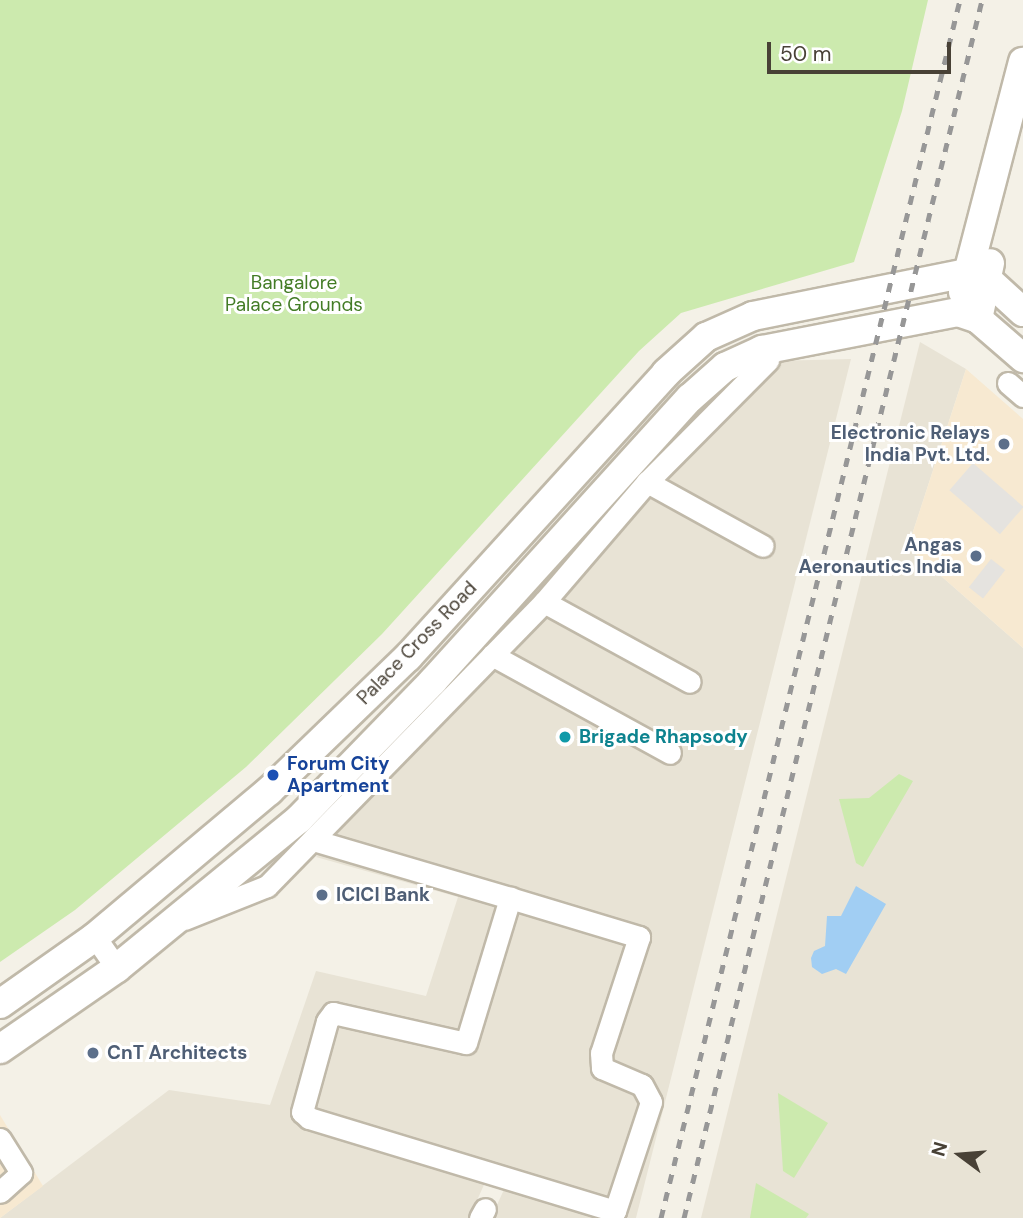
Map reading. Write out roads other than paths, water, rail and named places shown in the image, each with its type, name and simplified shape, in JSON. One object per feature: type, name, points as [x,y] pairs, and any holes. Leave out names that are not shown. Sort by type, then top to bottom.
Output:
[{"type":"street","points":[[1023,62],[968,315],[1023,358]]},
{"type":"street","points":[[977,276],[1023,135]]},
{"type":"street","points":[[977,276],[1023,312]]},
{"type":"street","name":"Palace Cross Road","points":[[0,1004],[95,937],[269,791],[408,657],[666,373],[706,337],[753,316],[977,276]]},
{"type":"street","points":[[831,301],[839,337]]},
{"type":"street","name":"Palace Cross Road","points":[[0,1049],[117,968],[299,819],[442,671],[690,398],[737,361],[762,350],[968,315]]},
{"type":"street","points":[[172,923],[267,886],[544,602],[647,482],[768,360]]},
{"type":"street","points":[[647,482],[763,546]]},
{"type":"street","points":[[544,602],[690,682]]},
{"type":"street","points":[[492,655],[670,752]]},
{"type":"street","points":[[313,840],[510,898],[639,937],[600,1061],[602,1068],[642,1085],[650,1094],[615,1211],[309,1118],[303,1112],[327,1021],[333,1013],[467,1043],[510,898]]},
{"type":"street","points":[[95,937],[117,968]]},
{"type":"street","points":[[0,1139],[21,1173],[0,1192]]},
{"type":"water","points":[[856,886],[886,904],[846,974],[836,969],[822,974],[812,967],[811,958],[814,951],[825,946],[827,916],[841,916]]},
{"type":"railway","points":[[661,1218],[960,0]]},
{"type":"railway","points":[[684,1218],[982,0]]},
{"type":"place","name":"Electronic Relays India Pvt. Ltd.","points":[[1004,444]]},
{"type":"place","name":"Angas Aeronautics India","points":[[976,556]]},
{"type":"place","name":"Brigade Rhapsody","points":[[565,737]]},
{"type":"place","name":"Forum City Apartment","points":[[273,775]]},
{"type":"place","name":"ICICI Bank","points":[[322,895]]},
{"type":"place","name":"CnT Architects","points":[[93,1053]]},
{"type":"park label","name":"Bangalore Palace Grounds","points":[[294,294]]}]
